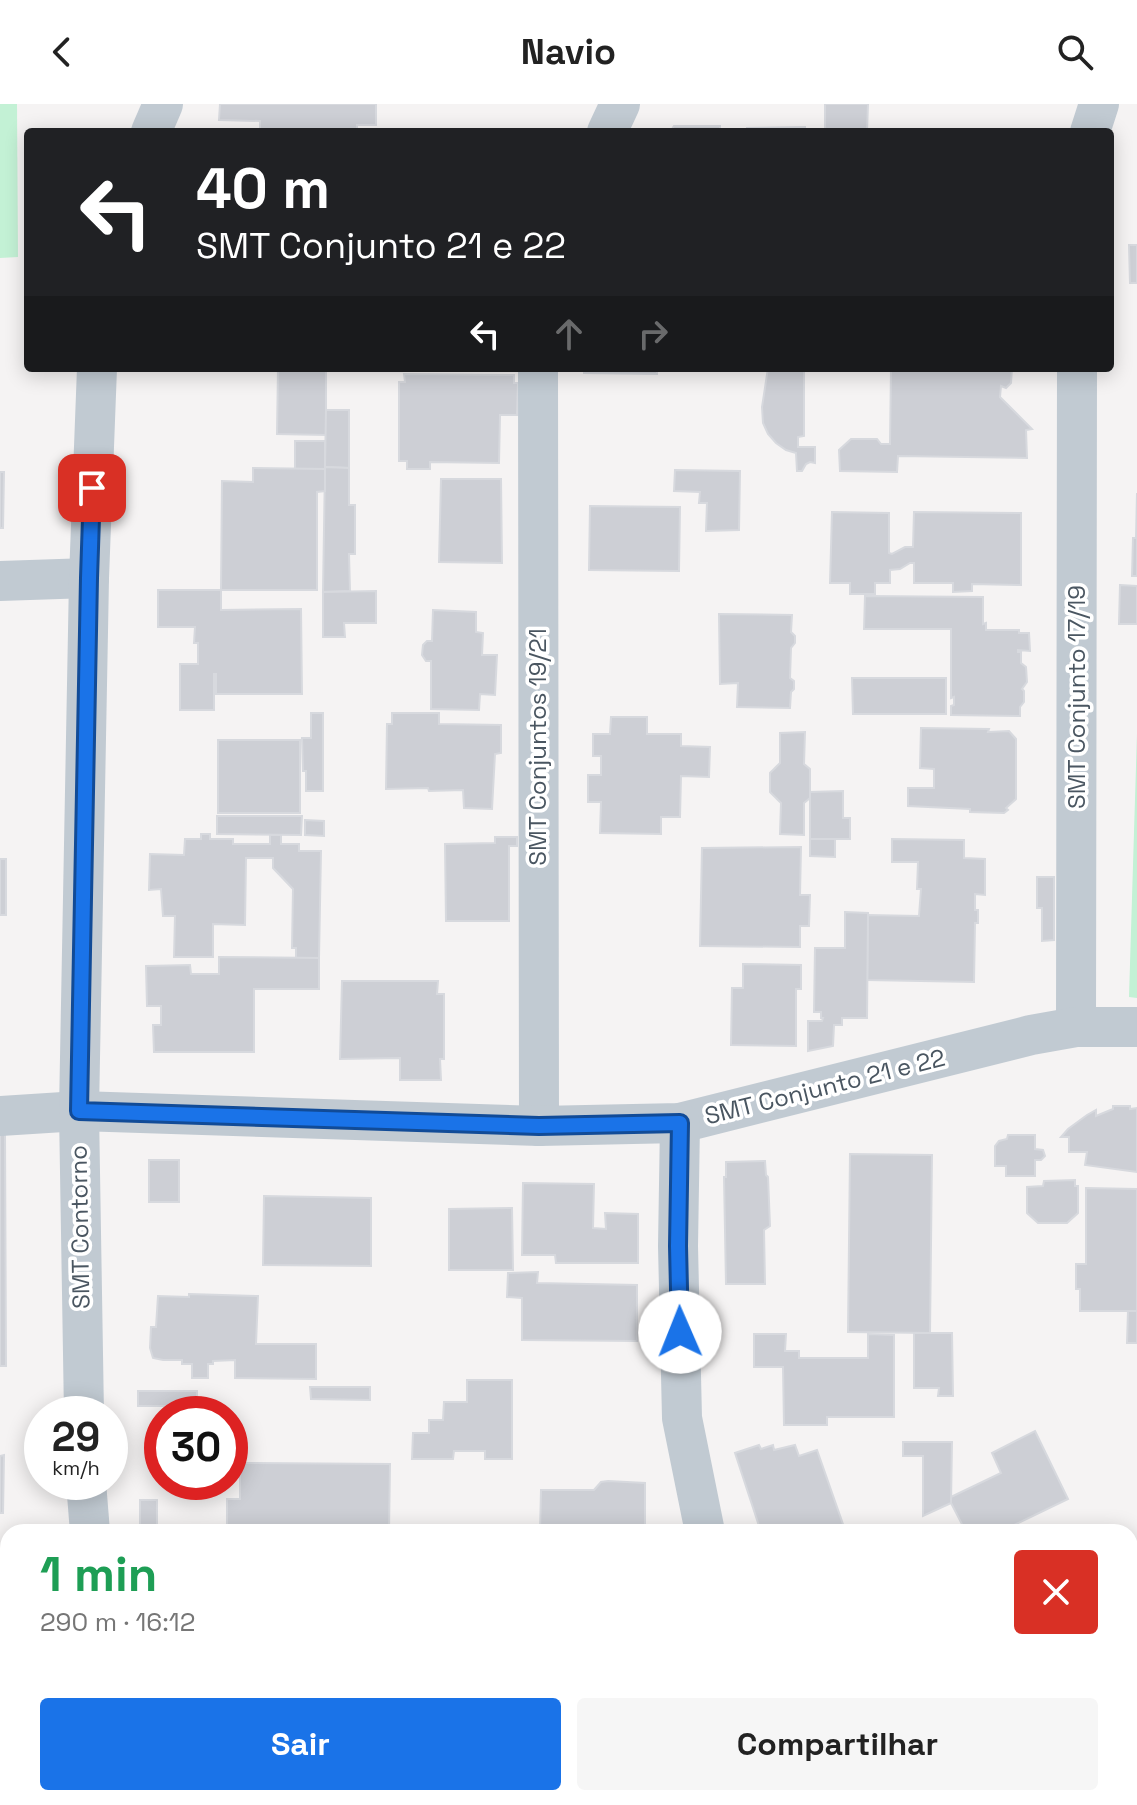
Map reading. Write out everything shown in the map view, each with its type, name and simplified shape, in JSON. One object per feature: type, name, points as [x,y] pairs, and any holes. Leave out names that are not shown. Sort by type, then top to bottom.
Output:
[{"type":"street","points":[[153,128],[163,104]]},
{"type":"street","points":[[609,128],[620,104]]},
{"type":"street","points":[[1091,128],[1099,104]]},
{"type":"street","name":"SMT Contorno","points":[[84,1396],[79,1111],[89,578],[97,372]]},
{"type":"street","name":"SMT Conjuntos 19/21","points":[[538,372],[539,1126]]},
{"type":"street","name":"SMT Conjunto 17/19","points":[[1076,1027],[1077,372]]},
{"type":"street","points":[[0,581],[89,578]]},
{"type":"street","name":"SMT Conjunto 21 e 22","points":[[0,1116],[79,1111],[539,1126],[680,1123],[1031,1035],[1076,1027],[1137,1027]]},
{"type":"street","points":[[680,1123],[678,1246],[682,1418],[703,1524]]},
{"type":"street","points":[[87,1500],[89,1524]]},
{"type":"green space","points":[[0,104],[17,104],[18,257],[0,258]]},
{"type":"green space","points":[[1137,733],[1137,998],[1129,997]]},
{"type":"building","points":[[220,104],[376,104],[376,125],[357,125],[357,128],[260,128],[260,121],[219,120]]},
{"type":"building","points":[[825,104],[868,104],[867,128],[825,128]]},
{"type":"building","points":[[674,126],[720,126],[720,128],[673,128]]},
{"type":"building","points":[[1129,245],[1137,245],[1137,283],[1130,283]]},
{"type":"building","points":[[278,372],[326,372],[326,435],[277,434]]},
{"type":"building","points":[[657,372],[657,374],[584,373]]},
{"type":"building","points":[[767,372],[804,372],[804,436],[798,437],[798,447],[815,447],[815,463],[810,462],[802,471],[797,471],[796,453],[786,450],[768,434],[763,423]]},
{"type":"building","points":[[891,372],[1012,372],[1011,383],[1006,388],[1001,386],[1000,397],[1032,429],[1026,430],[1027,458],[898,456],[897,472],[840,471],[839,450],[851,439],[877,439],[881,444],[890,444]]},
{"type":"building","points":[[404,374],[514,375],[514,383],[518,383],[517,415],[500,415],[499,463],[430,462],[430,469],[407,469],[407,461],[399,461],[399,382],[405,382]]},
{"type":"building","points":[[326,410],[349,410],[349,468],[325,467]]},
{"type":"building","points":[[295,441],[325,441],[325,469],[295,469]]},
{"type":"building","points":[[325,467],[349,468],[349,505],[355,505],[355,554],[349,554],[350,591],[323,592]]},
{"type":"building","points":[[253,468],[325,469],[325,491],[317,492],[317,590],[221,590],[222,481],[253,482]]},
{"type":"building","points":[[675,470],[740,471],[739,530],[706,531],[707,503],[699,503],[700,492],[674,491]]},
{"type":"building","points":[[0,472],[4,472],[3,528],[0,528]]},
{"type":"building","points":[[441,479],[501,479],[502,563],[439,562]]},
{"type":"building","points":[[1137,493],[1137,576],[1132,576],[1133,538],[1136,538]]},
{"type":"building","points":[[590,506],[680,507],[679,571],[589,570]]},
{"type":"building","points":[[832,512],[889,513],[889,553],[892,554],[905,547],[913,547],[914,512],[1021,513],[1021,585],[972,584],[972,591],[953,592],[953,583],[914,583],[914,563],[910,563],[890,570],[890,583],[875,583],[875,594],[850,594],[850,583],[830,583]]},
{"type":"building","points":[[1120,585],[1137,586],[1137,624],[1119,624]]},
{"type":"building","points":[[158,590],[221,590],[221,610],[301,609],[302,694],[216,694],[214,674],[214,710],[180,710],[180,664],[198,664],[198,643],[194,643],[195,627],[158,627]]},
{"type":"building","points":[[376,591],[376,623],[344,623],[345,637],[323,637],[323,592]]},
{"type":"building","points":[[865,596],[983,597],[983,624],[986,623],[986,630],[1029,633],[1030,651],[1018,650],[1021,652],[1021,663],[1026,667],[1027,682],[1022,689],[1024,702],[1020,707],[1020,716],[951,715],[954,697],[951,698],[951,629],[864,629]]},
{"type":"building","points":[[433,610],[476,612],[476,632],[483,633],[482,655],[497,655],[495,695],[480,694],[479,710],[431,709],[431,661],[426,661],[422,655],[423,645],[432,641]]},
{"type":"building","points":[[719,614],[792,615],[791,632],[795,643],[791,648],[790,678],[794,681],[794,689],[790,708],[737,707],[738,683],[720,684]]},
{"type":"building","points":[[852,678],[946,678],[946,714],[853,714]]},
{"type":"building","points":[[311,713],[323,713],[323,791],[306,791],[302,738],[311,738]]},
{"type":"building","points":[[392,713],[439,713],[439,724],[501,725],[501,753],[495,754],[492,809],[464,808],[463,790],[386,789],[387,724],[392,724]]},
{"type":"building","points":[[611,717],[647,717],[647,734],[681,734],[681,746],[710,747],[709,777],[681,776],[680,817],[661,817],[661,834],[600,833],[601,802],[588,802],[588,775],[601,775],[601,756],[593,756],[593,734],[610,734]]},
{"type":"building","points":[[921,728],[1009,731],[1016,739],[1016,799],[1006,808],[1008,810],[1004,813],[970,812],[970,809],[908,806],[908,788],[934,788],[934,769],[920,768]]},
{"type":"building","points":[[805,732],[804,764],[810,769],[810,798],[804,803],[804,835],[780,834],[781,803],[770,792],[770,773],[780,763],[780,733]]},
{"type":"building","points":[[218,740],[300,740],[300,813],[218,813]]},
{"type":"building","points":[[843,791],[843,818],[850,818],[850,839],[810,839],[810,792]]},
{"type":"building","points":[[217,816],[302,816],[301,835],[217,834]]},
{"type":"building","points":[[305,820],[324,821],[324,836],[305,835]]},
{"type":"building","points":[[201,834],[210,834],[210,839],[233,839],[233,844],[270,844],[270,835],[281,835],[281,844],[299,844],[299,851],[321,851],[319,958],[296,958],[296,948],[292,948],[293,889],[273,868],[273,858],[246,858],[245,925],[213,924],[213,957],[174,957],[175,916],[163,916],[161,889],[149,890],[150,854],[184,855],[185,839],[201,839]]},
{"type":"building","points":[[495,837],[517,837],[517,846],[509,846],[509,921],[446,921],[445,844],[495,843]]},
{"type":"building","points":[[810,839],[835,839],[835,857],[810,856]]},
{"type":"building","points":[[892,839],[964,840],[964,858],[985,859],[985,895],[975,894],[978,923],[975,923],[974,982],[867,980],[868,915],[919,916],[921,889],[917,889],[918,862],[892,862]]},
{"type":"building","points":[[801,847],[800,895],[810,895],[809,926],[800,926],[800,947],[700,946],[702,848]]},
{"type":"building","points":[[0,859],[6,859],[6,915],[0,915]]},
{"type":"building","points":[[1037,877],[1054,877],[1054,940],[1042,941],[1042,908],[1037,908]]},
{"type":"building","points":[[845,912],[868,913],[867,1018],[842,1018],[842,1025],[834,1025],[833,1046],[808,1051],[808,1021],[822,1021],[823,1018],[821,1012],[814,1012],[815,948],[845,948]]},
{"type":"building","points":[[219,957],[319,958],[319,989],[254,989],[254,1052],[154,1052],[153,1025],[161,1025],[161,1006],[147,1006],[146,966],[190,965],[191,974],[219,974]]},
{"type":"building","points":[[743,964],[801,965],[801,989],[796,989],[796,1046],[731,1045],[732,988],[743,988]]},
{"type":"building","points":[[342,981],[438,981],[437,994],[444,994],[441,1080],[400,1080],[400,1058],[340,1059]]},
{"type":"building","points":[[1113,1106],[1137,1108],[1137,1172],[1085,1165],[1087,1152],[1069,1152],[1069,1137],[1061,1137],[1087,1115],[1096,1110],[1096,1116],[1113,1109]]},
{"type":"building","points":[[0,1134],[5,1134],[6,1366],[0,1366]]},
{"type":"building","points":[[1008,1135],[1035,1135],[1035,1149],[1043,1150],[1045,1156],[1035,1160],[1035,1176],[1006,1176],[1006,1166],[995,1166],[995,1146],[1007,1139]]},
{"type":"building","points":[[850,1154],[932,1155],[930,1333],[848,1332]]},
{"type":"building","points":[[149,1160],[179,1160],[179,1202],[149,1202]]},
{"type":"building","points":[[765,1161],[770,1226],[764,1230],[765,1284],[726,1284],[726,1162]]},
{"type":"building","points":[[1075,1180],[1075,1186],[1078,1186],[1078,1213],[1067,1223],[1038,1223],[1027,1213],[1027,1187],[1043,1186],[1044,1181]]},
{"type":"building","points":[[523,1183],[594,1184],[593,1228],[606,1229],[605,1213],[638,1214],[638,1263],[556,1263],[555,1255],[522,1255]]},
{"type":"building","points":[[1086,1188],[1137,1189],[1137,1311],[1080,1311],[1076,1264],[1086,1264]]},
{"type":"building","points":[[264,1196],[371,1198],[371,1266],[263,1265]]},
{"type":"building","points":[[512,1208],[513,1270],[449,1270],[449,1209]]},
{"type":"building","points":[[538,1272],[537,1283],[637,1285],[637,1341],[522,1340],[522,1298],[507,1297],[508,1273]]},
{"type":"building","points":[[189,1294],[258,1296],[256,1344],[316,1344],[316,1379],[235,1378],[235,1360],[213,1361],[213,1364],[208,1364],[208,1378],[192,1378],[192,1364],[182,1364],[182,1360],[153,1358],[151,1327],[156,1327],[158,1296],[189,1297]]},
{"type":"building","points":[[1128,1311],[1137,1311],[1137,1343],[1127,1343]]},
{"type":"building","points":[[914,1333],[952,1333],[953,1396],[938,1396],[939,1388],[914,1388]]},
{"type":"building","points":[[754,1334],[786,1334],[785,1351],[799,1351],[799,1358],[868,1358],[868,1334],[894,1335],[894,1417],[827,1417],[827,1425],[784,1425],[783,1367],[754,1367]]},
{"type":"building","points":[[467,1380],[512,1380],[512,1459],[485,1459],[485,1451],[454,1451],[453,1459],[412,1459],[413,1433],[429,1433],[429,1420],[443,1420],[444,1402],[467,1402]]},
{"type":"building","points":[[310,1387],[370,1387],[370,1400],[311,1399]]},
{"type":"building","points":[[138,1391],[197,1391],[197,1396],[144,1396],[144,1406],[138,1406]]},
{"type":"building","points":[[1035,1431],[1068,1499],[1016,1524],[962,1524],[951,1503],[951,1497],[1001,1473],[992,1453]]},
{"type":"building","points":[[903,1442],[952,1442],[951,1503],[923,1516],[923,1456],[903,1456]]},
{"type":"building","points":[[759,1445],[761,1449],[773,1445],[774,1450],[795,1445],[799,1456],[817,1450],[843,1524],[758,1524],[735,1453]]},
{"type":"building","points":[[4,1455],[3,1513],[0,1513],[0,1456]]},
{"type":"building","points":[[248,1463],[390,1464],[389,1524],[227,1524],[227,1500],[248,1500]]},
{"type":"building","points":[[601,1482],[645,1483],[645,1524],[540,1524],[541,1490],[594,1490]]},
{"type":"building","points":[[140,1500],[157,1500],[157,1524],[140,1524]]},
{"type":"route","points":[[92,488],[79,1111],[539,1126],[680,1123],[680,1332]]}]
